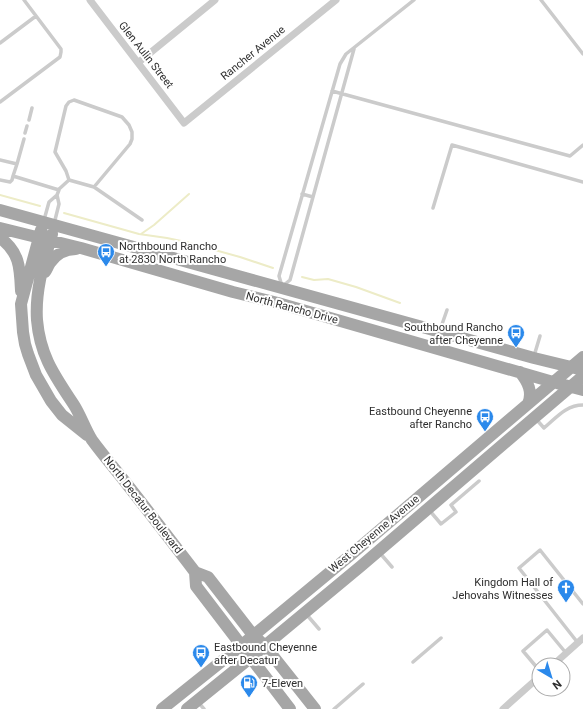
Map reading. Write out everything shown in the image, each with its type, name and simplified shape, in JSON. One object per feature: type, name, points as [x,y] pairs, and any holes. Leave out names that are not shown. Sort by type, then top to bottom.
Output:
[{"type":"main road","name":"North Rancho Drive","points":[[0,210],[534,358],[578,368]]},
{"type":"main road","name":"North Decatur Boulevard","points":[[49,223],[21,304],[23,332],[32,364],[51,401],[62,415],[91,439]]},
{"type":"main road","name":"North Rancho Drive","points":[[0,228],[81,248],[583,390]]},
{"type":"main road","points":[[0,238],[10,246],[18,260],[21,279],[21,304]]},
{"type":"main road","name":"North Decatur Boulevard","points":[[44,239],[36,300],[40,341],[47,362],[75,406],[91,439],[195,572],[208,577],[253,635],[265,646],[315,709]]},
{"type":"main road","points":[[40,275],[46,270],[51,261],[67,249],[81,248]]},
{"type":"main road","points":[[278,303],[282,288]]},
{"type":"main road","name":"West Cheyenne Avenue","points":[[162,709],[353,553],[553,382],[578,368],[583,357]]},
{"type":"main road","points":[[520,372],[529,387],[530,399],[528,404]]},
{"type":"main road","name":"West Cheyenne Avenue","points":[[187,709],[201,705],[250,658],[583,376]]},
{"type":"main road","name":"North Decatur Boulevard","points":[[195,572],[196,586],[290,709]]},
{"type":"street","points":[[138,62],[215,0]]},
{"type":"street","name":"Rancher Avenue","points":[[184,123],[336,0]]},
{"type":"street","name":"Glen Aulin Street","points":[[92,1],[184,123]]},
{"type":"street","points":[[562,657],[580,640]]},
{"type":"street","points":[[503,709],[531,684]]},
{"type":"lane","points":[[0,102],[60,56],[61,52],[61,49],[24,0]]},
{"type":"lane","points":[[282,288],[279,276],[340,64],[346,54],[414,0]]},
{"type":"lane","points":[[541,0],[583,54]]},
{"type":"lane","points":[[0,43],[36,16]]},
{"type":"lane","points":[[282,288],[290,280],[354,48]]},
{"type":"lane","points":[[332,91],[570,156],[583,145]]},
{"type":"lane","points":[[69,180],[66,171],[55,152],[66,106],[74,100],[122,117],[129,125],[132,132],[130,144],[94,188]]},
{"type":"lane","points":[[29,120],[32,108]]},
{"type":"lane","points":[[25,133],[27,126]]},
{"type":"lane","points":[[0,180],[10,182],[12,180],[24,138]]},
{"type":"lane","points":[[433,208],[452,145],[583,182]]},
{"type":"lane","points":[[0,160],[17,164]]},
{"type":"lane","points":[[13,176],[58,190]]},
{"type":"lane","points":[[49,223],[59,204],[57,195],[58,190],[69,180]]},
{"type":"lane","points":[[69,180],[94,188],[142,220]]},
{"type":"lane","points":[[302,194],[313,197]]},
{"type":"lane","points":[[49,223],[49,202],[57,195]]},
{"type":"lane","points":[[440,331],[447,310]]},
{"type":"lane","points":[[534,358],[540,336]]},
{"type":"lane","points":[[535,417],[544,428],[565,410],[583,405]]},
{"type":"lane","points":[[428,508],[441,524],[456,512],[451,505],[480,481]]},
{"type":"lane","points":[[580,640],[519,568],[540,550],[583,604]]},
{"type":"lane","points":[[378,551],[392,567]]},
{"type":"lane","points":[[305,612],[319,629]]},
{"type":"lane","points":[[531,660],[523,651],[547,630],[566,653]]},
{"type":"lane","points":[[413,662],[441,638]]},
{"type":"lane","points":[[334,709],[363,684]]},
{"type":"waterway","points":[[141,234],[154,225],[189,194]]},
{"type":"waterway","points":[[0,195],[40,206]]},
{"type":"waterway","points":[[64,213],[139,234],[186,242],[273,268]]},
{"type":"waterway","points":[[302,277],[314,280],[328,279],[356,287],[400,303]]},
{"type":"place","name":"Northbound Rancho at 2830 North Rancho","points":[[106,267]]},
{"type":"place","name":"Southbound Rancho after Cheyenne","points":[[516,348]]},
{"type":"place","name":"Eastbound Cheyenne after Rancho","points":[[485,432]]},
{"type":"place","name":"Kingdom Hall of Jehovahs Witnesses","points":[[566,603]]},
{"type":"place","name":"Eastbound Cheyenne after Decatur","points":[[201,668]]},
{"type":"place","name":"7-Eleven","points":[[249,698]]}]
